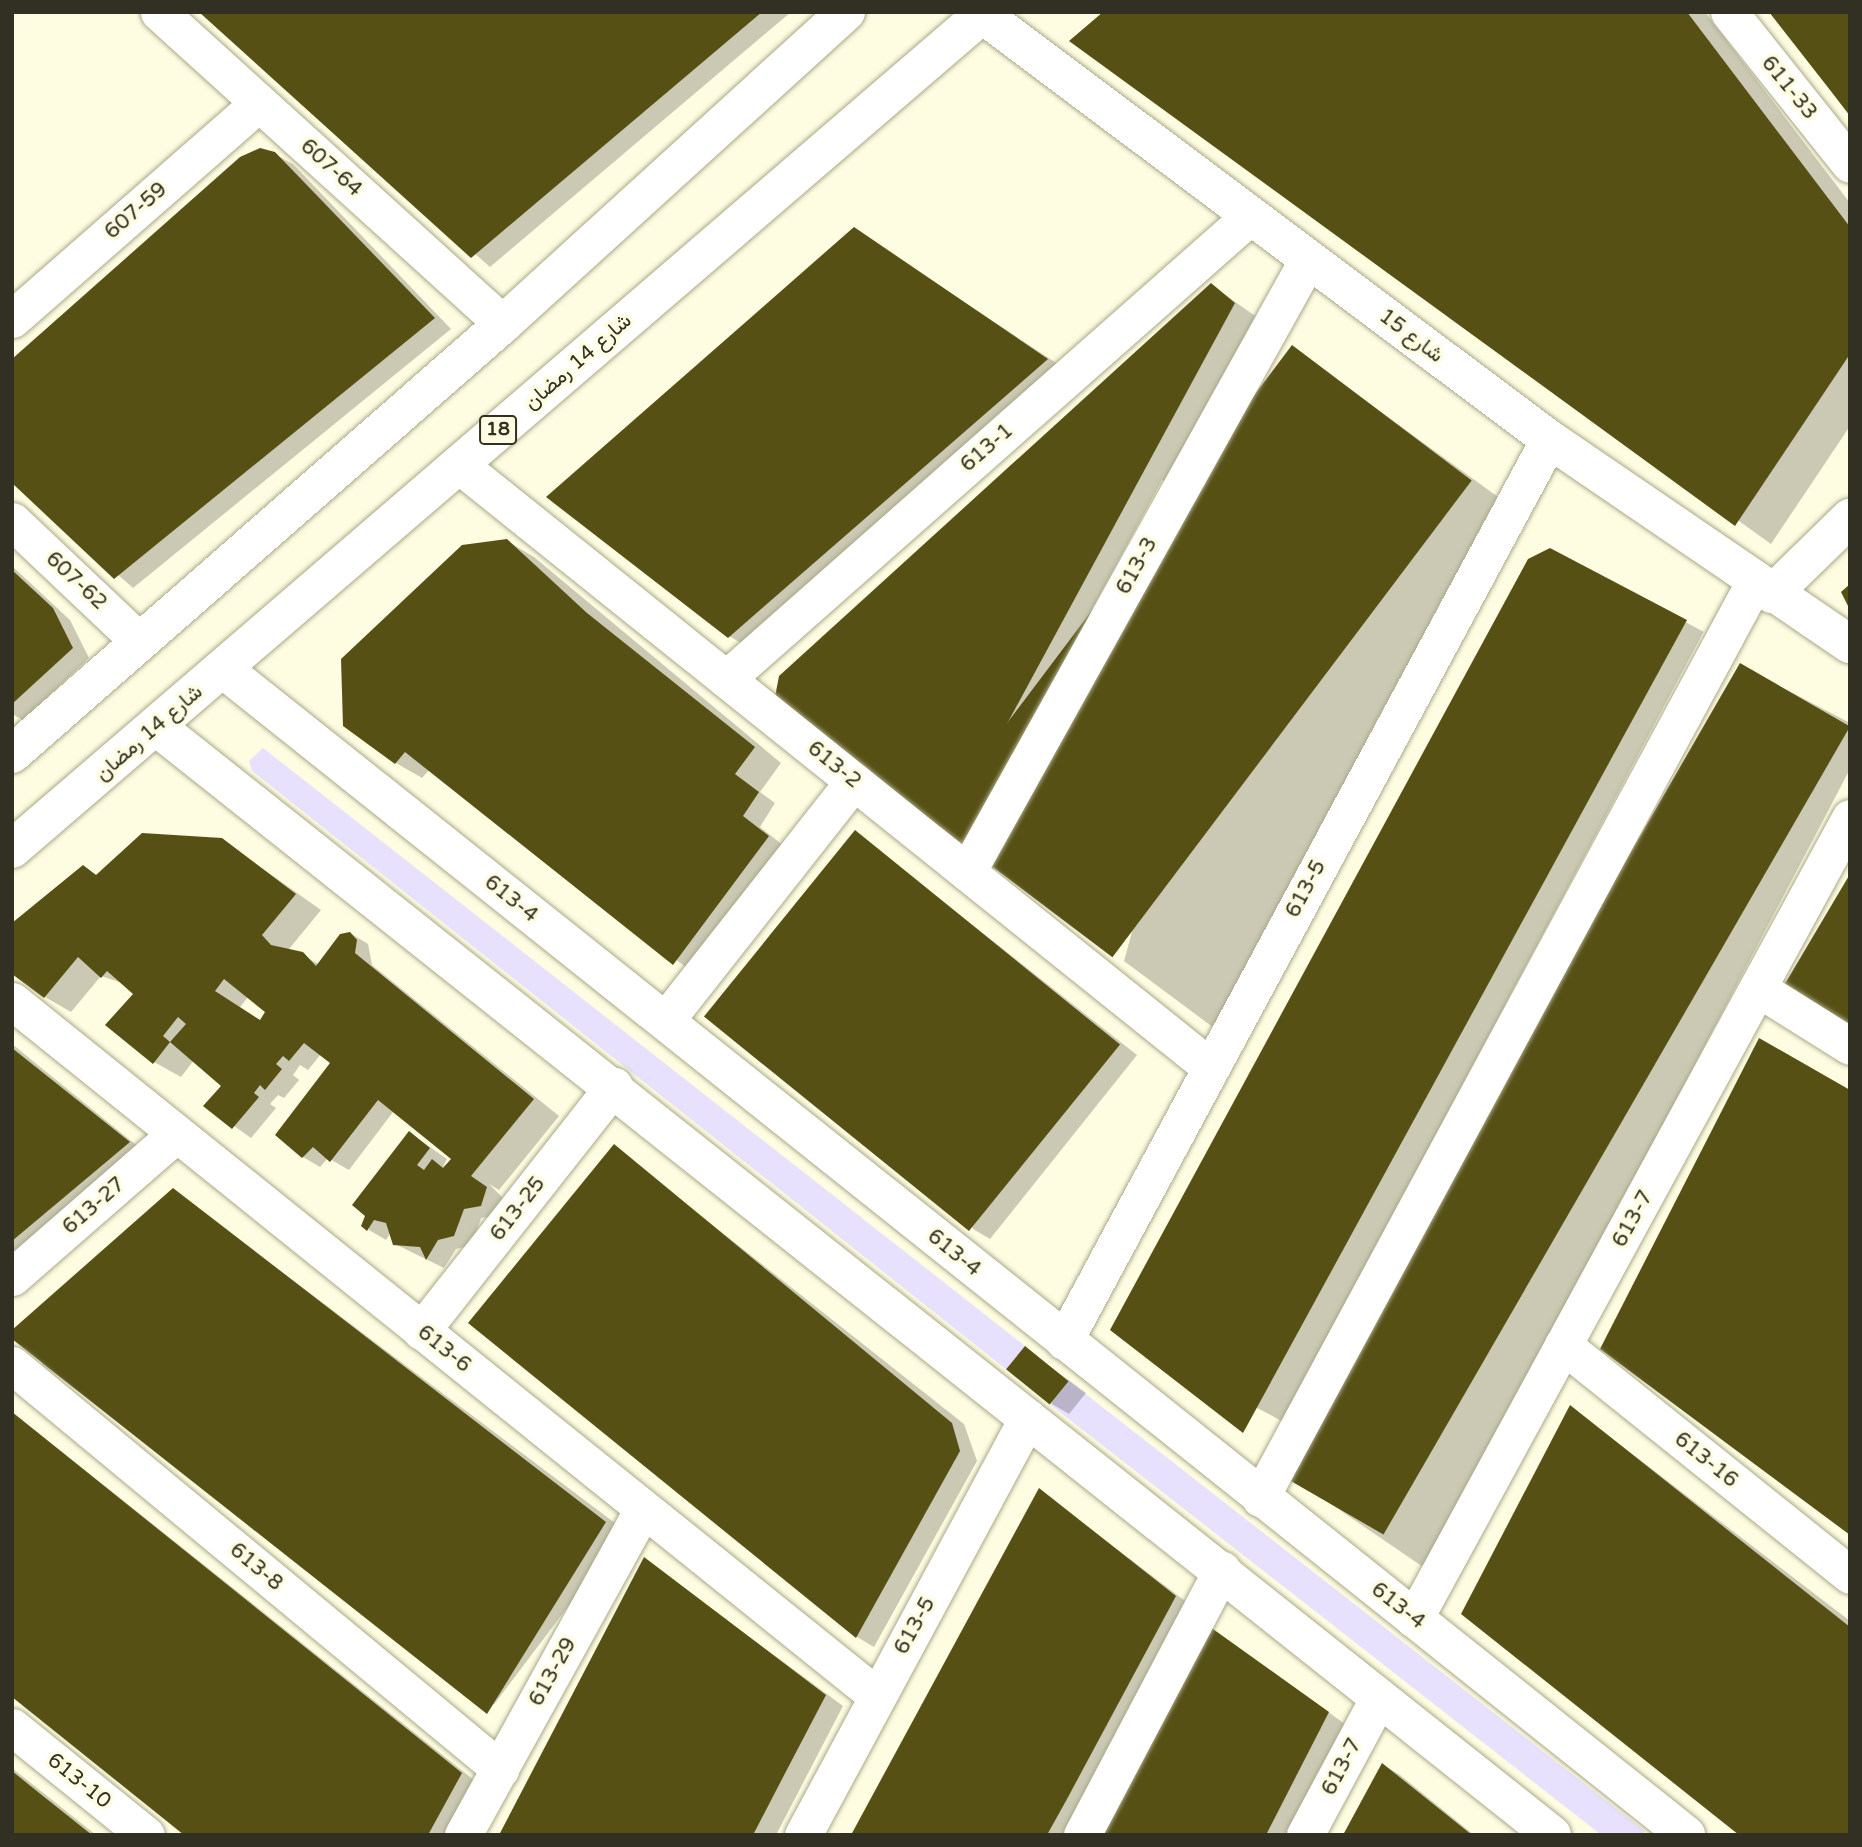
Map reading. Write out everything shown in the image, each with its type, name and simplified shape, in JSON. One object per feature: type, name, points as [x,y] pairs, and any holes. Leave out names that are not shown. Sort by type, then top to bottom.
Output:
[{"type":"street","name":"607-64","points":[[159,12],[503,324]]},
{"type":"street","points":[[12,754],[503,324],[846,12]]},
{"type":"street","name":"611-33","points":[[1729,12],[1850,164]]},
{"type":"street","name":"شارع 15","points":[[984,14],[1249,216],[1549,439],[1763,588],[1850,644]]},
{"type":"street","name":"شارع 14 رمضان","points":[[12,849],[158,728],[458,464],[984,14]]},
{"type":"street","name":"607-59","points":[[12,319],[259,103]]},
{"type":"street","name":"613-1","points":[[726,679],[1249,216]]},
{"type":"street","name":"613-3","points":[[967,872],[1307,259]]},
{"type":"street","name":"613-5","points":[[1064,1341],[1549,439]]},
{"type":"street","name":"613-2","points":[[458,464],[1210,1067]]},
{"type":"street","points":[[1260,1498],[1763,588],[1850,518]]},
{"type":"street","name":"607-62","points":[[12,521],[139,641]]},
{"type":"street","name":"613-4","points":[[223,669],[1686,1835]]},
{"type":"street","points":[[158,728],[614,1086],[1222,1570],[1378,1699],[1552,1835]]},
{"type":"street","points":[[665,1021],[854,782]]},
{"type":"street","name":"613-7","points":[[1414,1619],[1850,818]]},
{"type":"street","points":[[1759,989],[1850,1046]]},
{"type":"street","name":"613-6","points":[[12,1001],[877,1696]]},
{"type":"street","name":"613-25","points":[[421,1331],[614,1086]]},
{"type":"street","name":"613-27","points":[[12,1277],[176,1134]]},
{"type":"street","name":"613-16","points":[[1563,1345],[1850,1575]]},
{"type":"street","name":"613-8","points":[[12,1365],[500,1769]]},
{"type":"street","name":"613-5","points":[[803,1835],[1028,1418]]},
{"type":"street","name":"613-29","points":[[463,1835],[642,1509]]},
{"type":"street","points":[[1082,1835],[1222,1570]]},
{"type":"street","name":"613-7","points":[[1305,1835],[1378,1699]]},
{"type":"street","name":"613-10","points":[[12,1727],[146,1835]]},
{"type":"shaded area","points":[[263,748],[1025,1346],[1007,1370],[252,771],[249,761]]},
{"type":"shaded area","points":[[1069,1381],[1645,1831],[1642,1835],[1601,1835],[1051,1405]]},
{"type":"building","points":[[199,12],[762,12],[471,258]]},
{"type":"building","points":[[1103,12],[1687,12],[1850,227],[1850,354],[1735,526],[1069,41]]},
{"type":"building","points":[[1769,12],[1850,12],[1850,116],[1830,90]]},
{"type":"building","points":[[260,148],[275,152],[435,318],[114,579],[12,483],[12,359],[240,157]]},
{"type":"building","points":[[854,227],[1048,359],[728,638],[546,497]]},
{"type":"building","points":[[1211,283],[1235,303],[957,816],[933,822],[775,697],[779,676]]},
{"type":"building","points":[[1292,345],[1472,480],[1112,957],[933,822]]},
{"type":"building","points":[[507,539],[587,613],[755,747],[735,774],[759,792],[743,816],[769,836],[673,965],[405,752],[395,764],[343,726],[341,659],[462,545]]},
{"type":"building","points":[[1550,548],[1687,620],[1243,1433],[1110,1330],[1528,559]]},
{"type":"building","points":[[12,570],[53,608],[73,648],[12,704]]},
{"type":"building","points":[[1850,584],[1850,610],[1841,592]]},
{"type":"building","points":[[1740,663],[1850,727],[1383,1535],[1274,1471]]},
{"type":"building","points":[[855,830],[1120,1045],[969,1231],[704,1017]]},
{"type":"building","points":[[142,833],[222,838],[296,894],[262,935],[271,945],[303,952],[316,966],[340,934],[350,932],[357,940],[355,953],[534,1099],[471,1176],[487,1187],[481,1206],[464,1209],[454,1236],[438,1240],[426,1260],[420,1247],[393,1245],[386,1223],[374,1220],[367,1231],[361,1226],[365,1216],[352,1205],[409,1131],[430,1148],[417,1165],[424,1170],[432,1159],[443,1168],[451,1159],[378,1100],[330,1162],[313,1147],[302,1158],[275,1135],[330,1063],[304,1043],[289,1061],[283,1056],[276,1064],[282,1069],[265,1090],[260,1085],[254,1093],[259,1097],[232,1129],[203,1106],[221,1086],[170,1042],[153,1064],[105,1025],[133,994],[107,971],[101,978],[78,957],[44,998],[12,974],[12,923],[83,865],[96,875]],"holes":[[[224,979],[265,1012],[260,1020],[215,991]],[[178,1017],[186,1024],[170,1042],[163,1036]]]},
{"type":"building","points":[[1850,874],[1850,1027],[1783,987]]},
{"type":"building","points":[[1759,1038],[1850,1090],[1850,1535],[1600,1349]]},
{"type":"building","points":[[12,1048],[130,1142],[12,1241]]},
{"type":"building","points":[[614,1144],[952,1423],[960,1451],[856,1638],[468,1323]]},
{"type":"building","points":[[173,1188],[606,1522],[487,1714],[12,1339],[12,1330]]},
{"type":"building","points":[[1025,1346],[1069,1381],[1050,1405],[1006,1369]]},
{"type":"building","points":[[1570,1405],[1850,1627],[1850,1835],[1739,1835],[1461,1614]]},
{"type":"building","points":[[12,1412],[462,1773],[428,1835],[184,1835],[12,1697]]},
{"type":"building","points":[[1039,1488],[1176,1596],[1067,1799],[1047,1835],[851,1835]]},
{"type":"building","points":[[644,1557],[826,1695],[753,1835],[499,1835]]},
{"type":"building","points":[[1206,1624],[1329,1712],[1266,1835],[1097,1835]]},
{"type":"building","points":[[1382,1763],[1472,1835],[1343,1835]]},
{"type":"building","points":[[12,1771],[43,1796],[92,1835],[12,1835]]}]
